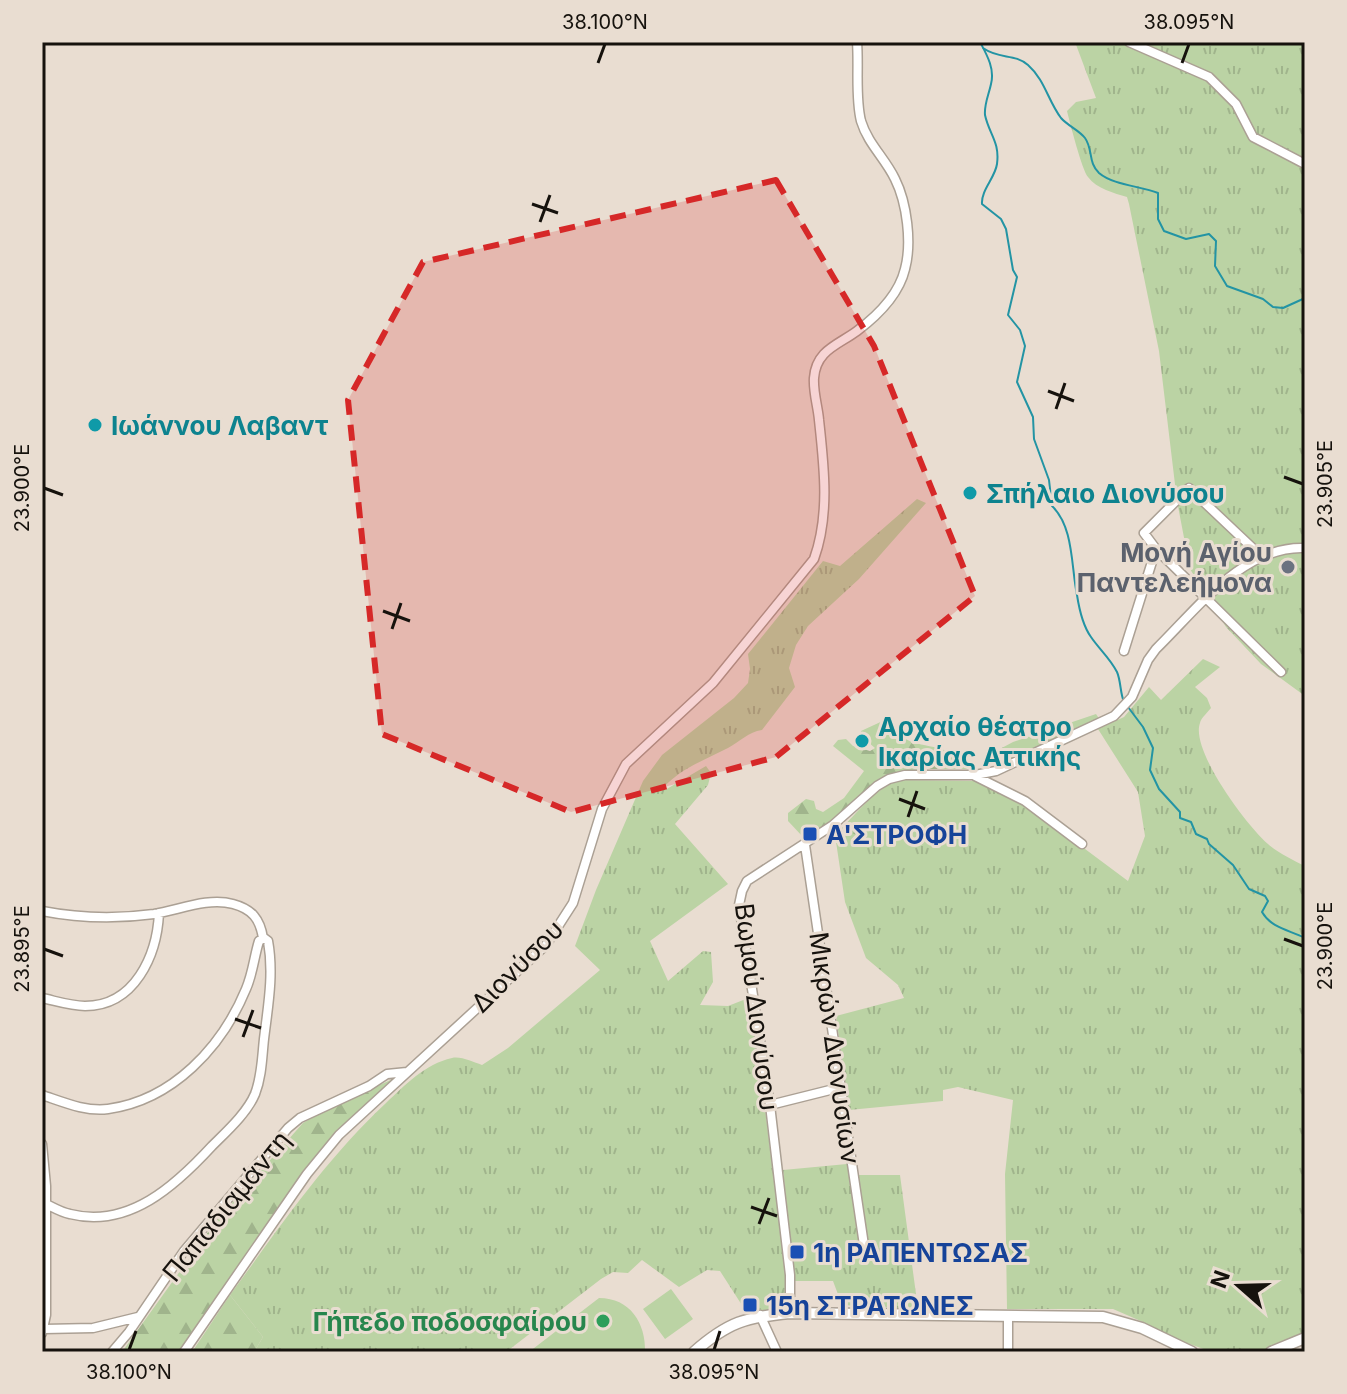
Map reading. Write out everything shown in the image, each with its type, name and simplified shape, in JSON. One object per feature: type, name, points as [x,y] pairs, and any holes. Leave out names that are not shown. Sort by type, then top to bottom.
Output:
[{"type":"main road","points":[[698,1351],[734,1322],[760,1315],[790,1313],[1091,1316],[1142,1328],[1192,1352]]},
{"type":"main road","points":[[1271,1352],[1305,1338]]},
{"type":"street","name":"Διονύσου","points":[[184,1352],[307,1174],[339,1135],[546,945],[573,903],[602,809],[626,764],[713,683],[814,559],[824,521],[822,455],[814,378],[817,364],[826,350],[855,332],[889,300],[905,271],[907,250],[902,201],[895,179],[866,137],[860,117],[857,42]]},
{"type":"street","points":[[1129,42],[1209,77],[1236,104],[1253,137],[1305,164]]},
{"type":"street","points":[[1261,556],[1189,488],[1144,533],[1156,549],[1281,672]]},
{"type":"street","points":[[1207,599],[1239,568],[1261,556],[1283,549],[1305,548]]},
{"type":"street","points":[[1124,651],[1156,549]]},
{"type":"street","name":"Βωμού Διονύσου","points":[[790,1313],[790,1275],[770,1105],[739,901],[742,891],[751,877],[805,845],[889,779],[905,775],[975,775],[1004,769],[1119,712],[1132,697],[1154,652],[1207,599]]},
{"type":"street","points":[[975,775],[1025,801],[1082,844]]},
{"type":"street","name":"Μικρών Διονυσίων","points":[[805,845],[865,1252]]},
{"type":"street","points":[[42,911],[95,918],[159,913],[211,903],[235,904],[258,919],[263,938],[268,941],[271,996],[254,1096],[223,1135],[180,1178],[136,1208],[110,1215],[77,1216],[43,1202]]},
{"type":"street","points":[[42,998],[86,1006],[123,994],[144,971],[154,948],[159,913]]},
{"type":"street","points":[[42,1095],[79,1107],[107,1110],[170,1086],[196,1066],[230,1021],[247,988],[257,944],[263,938]]},
{"type":"street","name":"Παπαδιαμάντη","points":[[112,1352],[184,1251],[288,1128],[300,1118],[369,1086],[387,1074],[408,1071]]},
{"type":"street","points":[[770,1105],[842,1087]]},
{"type":"street","points":[[42,1144],[46,1186],[43,1202],[43,1331],[93,1328],[138,1317]]},
{"type":"street","points":[[760,1315],[777,1352]]},
{"type":"street","points":[[1008,1317],[1008,1352]]},
{"type":"highlighted area","points":[[776,180],[874,346],[975,596],[776,757],[571,812],[382,734],[348,400],[423,262]]},
{"type":"green space","points":[[1075,42],[1305,42],[1305,696],[1261,664],[1226,627],[1190,569],[1177,501],[1159,351],[1129,204],[1127,197],[1101,188],[1085,173],[1067,111],[1076,102],[1096,98]]},
{"type":"green space","points":[[917,499],[926,503],[859,579],[808,626],[796,645],[789,668],[795,687],[762,730],[685,770],[663,788],[665,790],[706,766],[711,773],[708,785],[675,824],[728,884],[650,941],[668,981],[703,951],[711,952],[713,982],[700,1005],[728,1006],[751,997],[786,1277],[784,1310],[747,1313],[720,1271],[707,1270],[679,1287],[642,1260],[628,1273],[613,1272],[601,1279],[506,1352],[254,1352],[263,1337],[230,1295],[304,1195],[364,1125],[416,1076],[452,1058],[482,1065],[508,1048],[600,970],[575,946],[643,781],[662,755],[734,698],[748,683],[748,654],[823,561],[840,566]]},
{"type":"green space","points":[[1203,659],[1220,667],[1195,687],[1207,698],[1211,708],[1201,721],[1199,735],[1203,751],[1222,787],[1259,835],[1276,850],[1305,866],[1305,1333],[1264,1351],[1212,1352],[1173,1338],[1113,1309],[1007,1309],[1005,1174],[1013,1100],[958,1087],[943,1090],[943,1101],[849,1110],[836,1016],[904,998],[898,985],[866,958],[845,902],[835,835],[865,803],[900,780],[978,781],[1030,808],[1128,881],[1145,836],[1138,792],[1098,729],[1124,717],[1149,687],[1161,700]]},
{"type":"green space","points":[[1096,714],[1100,720],[1012,759],[998,750],[1013,742]]},
{"type":"green space","points":[[887,719],[894,722],[903,737],[910,741],[950,753],[958,750],[964,755],[967,769],[918,769],[890,774],[877,781],[824,826],[803,837],[788,821],[788,813],[806,799],[814,801],[816,809],[823,812],[844,798],[864,771],[833,746],[838,740],[846,739],[853,746],[870,751],[875,748],[861,736],[861,731]]},
{"type":"green space","points":[[395,1078],[335,1132],[304,1170],[179,1352],[122,1352],[216,1221],[303,1123]]},
{"type":"green space","points":[[847,1164],[850,1175],[900,1175],[918,1309],[842,1305],[833,1281],[795,1281],[783,1170]]},
{"type":"green space","points":[[671,1289],[693,1319],[665,1339],[643,1309]]},
{"type":"green space","points":[[230,1295],[263,1337],[254,1352],[192,1352]]},
{"type":"green space","name":"Γήπεδο ποδοσφαίρου","points":[[599,1298],[619,1302],[634,1314],[643,1331],[645,1352],[529,1352]]},
{"type":"waterway","points":[[980,42],[992,73],[985,115],[998,156],[982,204],[1001,219],[1006,229],[1017,277],[1008,315],[1020,330],[1025,346],[1017,382],[1033,417],[1034,439],[1049,480],[1052,506],[1068,536],[1084,622],[1091,637],[1117,672],[1124,702]]},
{"type":"waterway","points":[[983,48],[1023,61],[1034,71],[1061,118],[1085,138],[1093,165],[1099,173],[1119,183],[1158,193],[1158,219],[1164,231],[1186,239],[1209,234],[1216,241],[1215,266],[1227,286],[1263,299],[1273,307],[1283,308],[1305,298]]},
{"type":"waterway","points":[[1128,707],[1153,748],[1150,770],[1159,789],[1180,812],[1180,818],[1191,822],[1196,834],[1207,839],[1233,865],[1249,889],[1265,896],[1268,901],[1262,912],[1266,918],[1276,926],[1305,938]]},
{"type":"place","name":"Ιωάννου Λαβαντ","points":[[95,425]]},
{"type":"place","name":"Σπήλαιο Διονύσου","points":[[970,493]]},
{"type":"place","name":"Μονή Αγίου Παντελεήμονα","points":[[1288,567]]},
{"type":"place","name":"Αρχαίο θέατρο Ικαρίας Αττικής","points":[[862,741]]},
{"type":"place","name":"Α'ΣΤΡΟΦΗ","points":[[810,834]]},
{"type":"place","name":"1η ΡΑΠΕΝΤΩΣΑΣ","points":[[797,1252]]},
{"type":"place","name":"15η ΣΤΡΑΤΩΝΕΣ","points":[[750,1305]]},
{"type":"place","name":"Γήπεδο ποδοσφαίρου","points":[[603,1321]]}]
